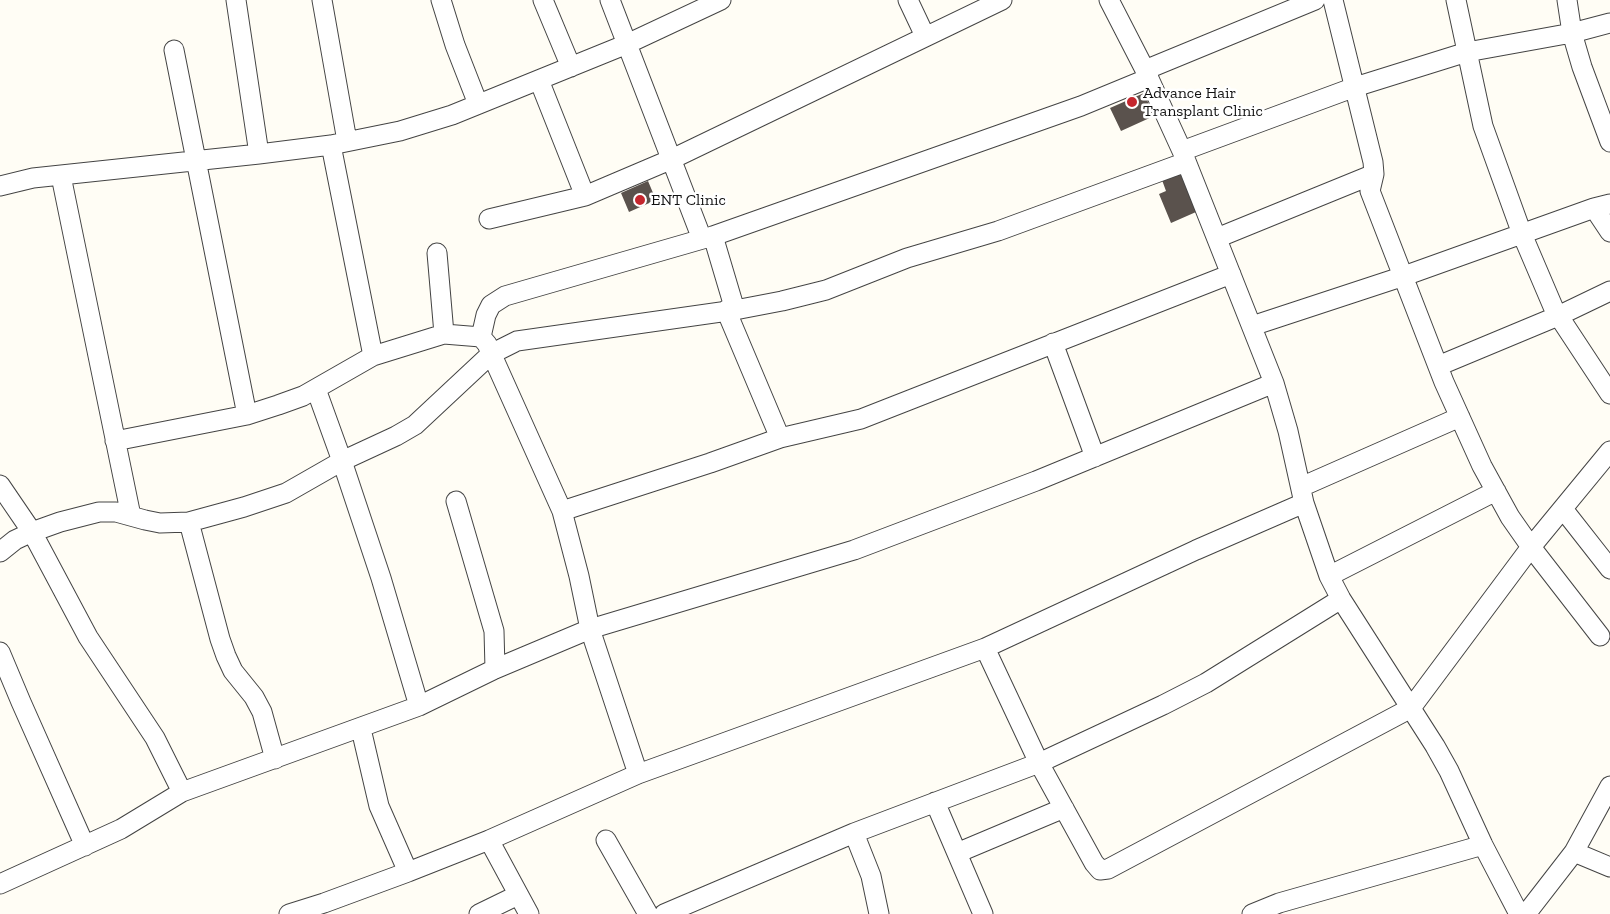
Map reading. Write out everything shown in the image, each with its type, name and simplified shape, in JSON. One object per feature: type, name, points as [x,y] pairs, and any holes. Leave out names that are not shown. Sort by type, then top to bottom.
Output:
[{"type":"street","points":[[236,0],[258,154]]},
{"type":"street","points":[[322,0],[339,143],[373,356]]},
{"type":"street","points":[[441,0],[455,45],[478,104]]},
{"type":"street","points":[[543,0],[571,67]]},
{"type":"street","points":[[610,0],[672,159],[708,237],[730,310],[780,438]]},
{"type":"street","points":[[0,186],[33,178],[258,154],[339,143],[400,131],[427,124],[571,67],[627,44],[721,0]]},
{"type":"street","points":[[908,0],[925,36]]},
{"type":"street","points":[[489,218],[586,196],[672,159],[1002,0]]},
{"type":"street","points":[[1109,0],[1147,74],[1184,156],[1274,382],[1288,432],[1302,495],[1329,576],[1341,599],[1412,708],[1449,771],[1483,845],[1519,914]]},
{"type":"street","points":[[481,337],[486,315],[491,305],[505,296],[708,237],[1063,112],[1315,0]]},
{"type":"street","points":[[1333,0],[1373,162],[1374,174],[1370,191],[1438,366],[1482,466],[1510,517],[1600,636]]},
{"type":"street","points":[[1456,0],[1483,126],[1522,234],[1548,297],[1558,316],[1610,394]]},
{"type":"street","points":[[1567,0],[1572,33],[1582,67],[1610,142]]},
{"type":"street","points":[[0,552],[15,540],[32,532],[60,522],[100,512],[116,512],[160,523],[189,522],[266,501],[286,493],[342,461],[415,425],[491,354],[516,342],[730,310],[782,301],[826,290],[907,258],[998,230],[1355,87],[1467,52],[1572,33],[1610,23]]},
{"type":"street","points":[[174,50],[247,415]]},
{"type":"street","points":[[539,80],[586,196]]},
{"type":"street","points":[[1217,238],[1374,174]]},
{"type":"street","points":[[61,176],[131,516]]},
{"type":"street","points":[[1252,326],[1404,276],[1602,206],[1610,232]]},
{"type":"street","points":[[437,254],[444,334]]},
{"type":"street","points":[[562,511],[780,438],[861,419],[1231,274]]},
{"type":"street","points":[[1438,366],[1558,316],[1610,291]]},
{"type":"street","points":[[115,441],[247,415],[303,396],[373,356],[444,334],[481,337],[487,344],[562,511],[580,576],[590,629],[638,774]]},
{"type":"street","points":[[1053,343],[1095,457]]},
{"type":"street","points":[[0,884],[121,829],[182,792],[361,729],[419,706],[495,669],[590,629],[854,550],[1036,481],[1274,382]]},
{"type":"street","points":[[316,389],[381,578],[419,706]]},
{"type":"street","points":[[289,914],[326,909],[638,774],[985,648],[1196,550],[1460,417]]},
{"type":"street","points":[[985,648],[1039,762],[1094,863],[1100,870],[1108,869],[1412,708],[1531,547],[1610,451]]},
{"type":"street","points":[[0,484],[32,532],[82,628],[155,738],[182,792]]},
{"type":"street","points":[[1329,576],[1496,491]]},
{"type":"street","points":[[456,501],[494,631],[495,669]]},
{"type":"street","points":[[1563,509],[1610,569]]},
{"type":"street","points":[[189,522],[226,656],[262,712],[276,759]]},
{"type":"street","points":[[664,914],[854,833],[1039,762],[1163,705],[1206,683],[1341,599]]},
{"type":"street","points":[[0,652],[20,702],[85,846]]},
{"type":"street","points":[[361,729],[379,806],[408,872]]},
{"type":"street","points":[[1526,914],[1574,852],[1610,786]]},
{"type":"street","points":[[934,802],[983,914]]},
{"type":"street","points":[[957,853],[1064,808]]},
{"type":"street","points":[[854,833],[871,876],[879,914]]},
{"type":"street","points":[[489,840],[529,914]]},
{"type":"street","points":[[606,840],[648,914]]},
{"type":"street","points":[[1252,914],[1281,909],[1483,845]]},
{"type":"street","points":[[1574,852],[1610,867]]},
{"type":"street","points":[[480,914],[518,895]]},
{"type":"building","points":[[1144,93],[1154,116],[1121,131],[1110,108]]},
{"type":"building","points":[[1180,173],[1196,212],[1171,223],[1159,194],[1166,191],[1162,180]]},
{"type":"building","points":[[648,181],[656,200],[629,212],[621,193]]},
{"type":"place","name":"Advance Hair Transplant Clinic","points":[[1132,102]]},
{"type":"place","name":"ENT Clinic","points":[[640,200]]}]
